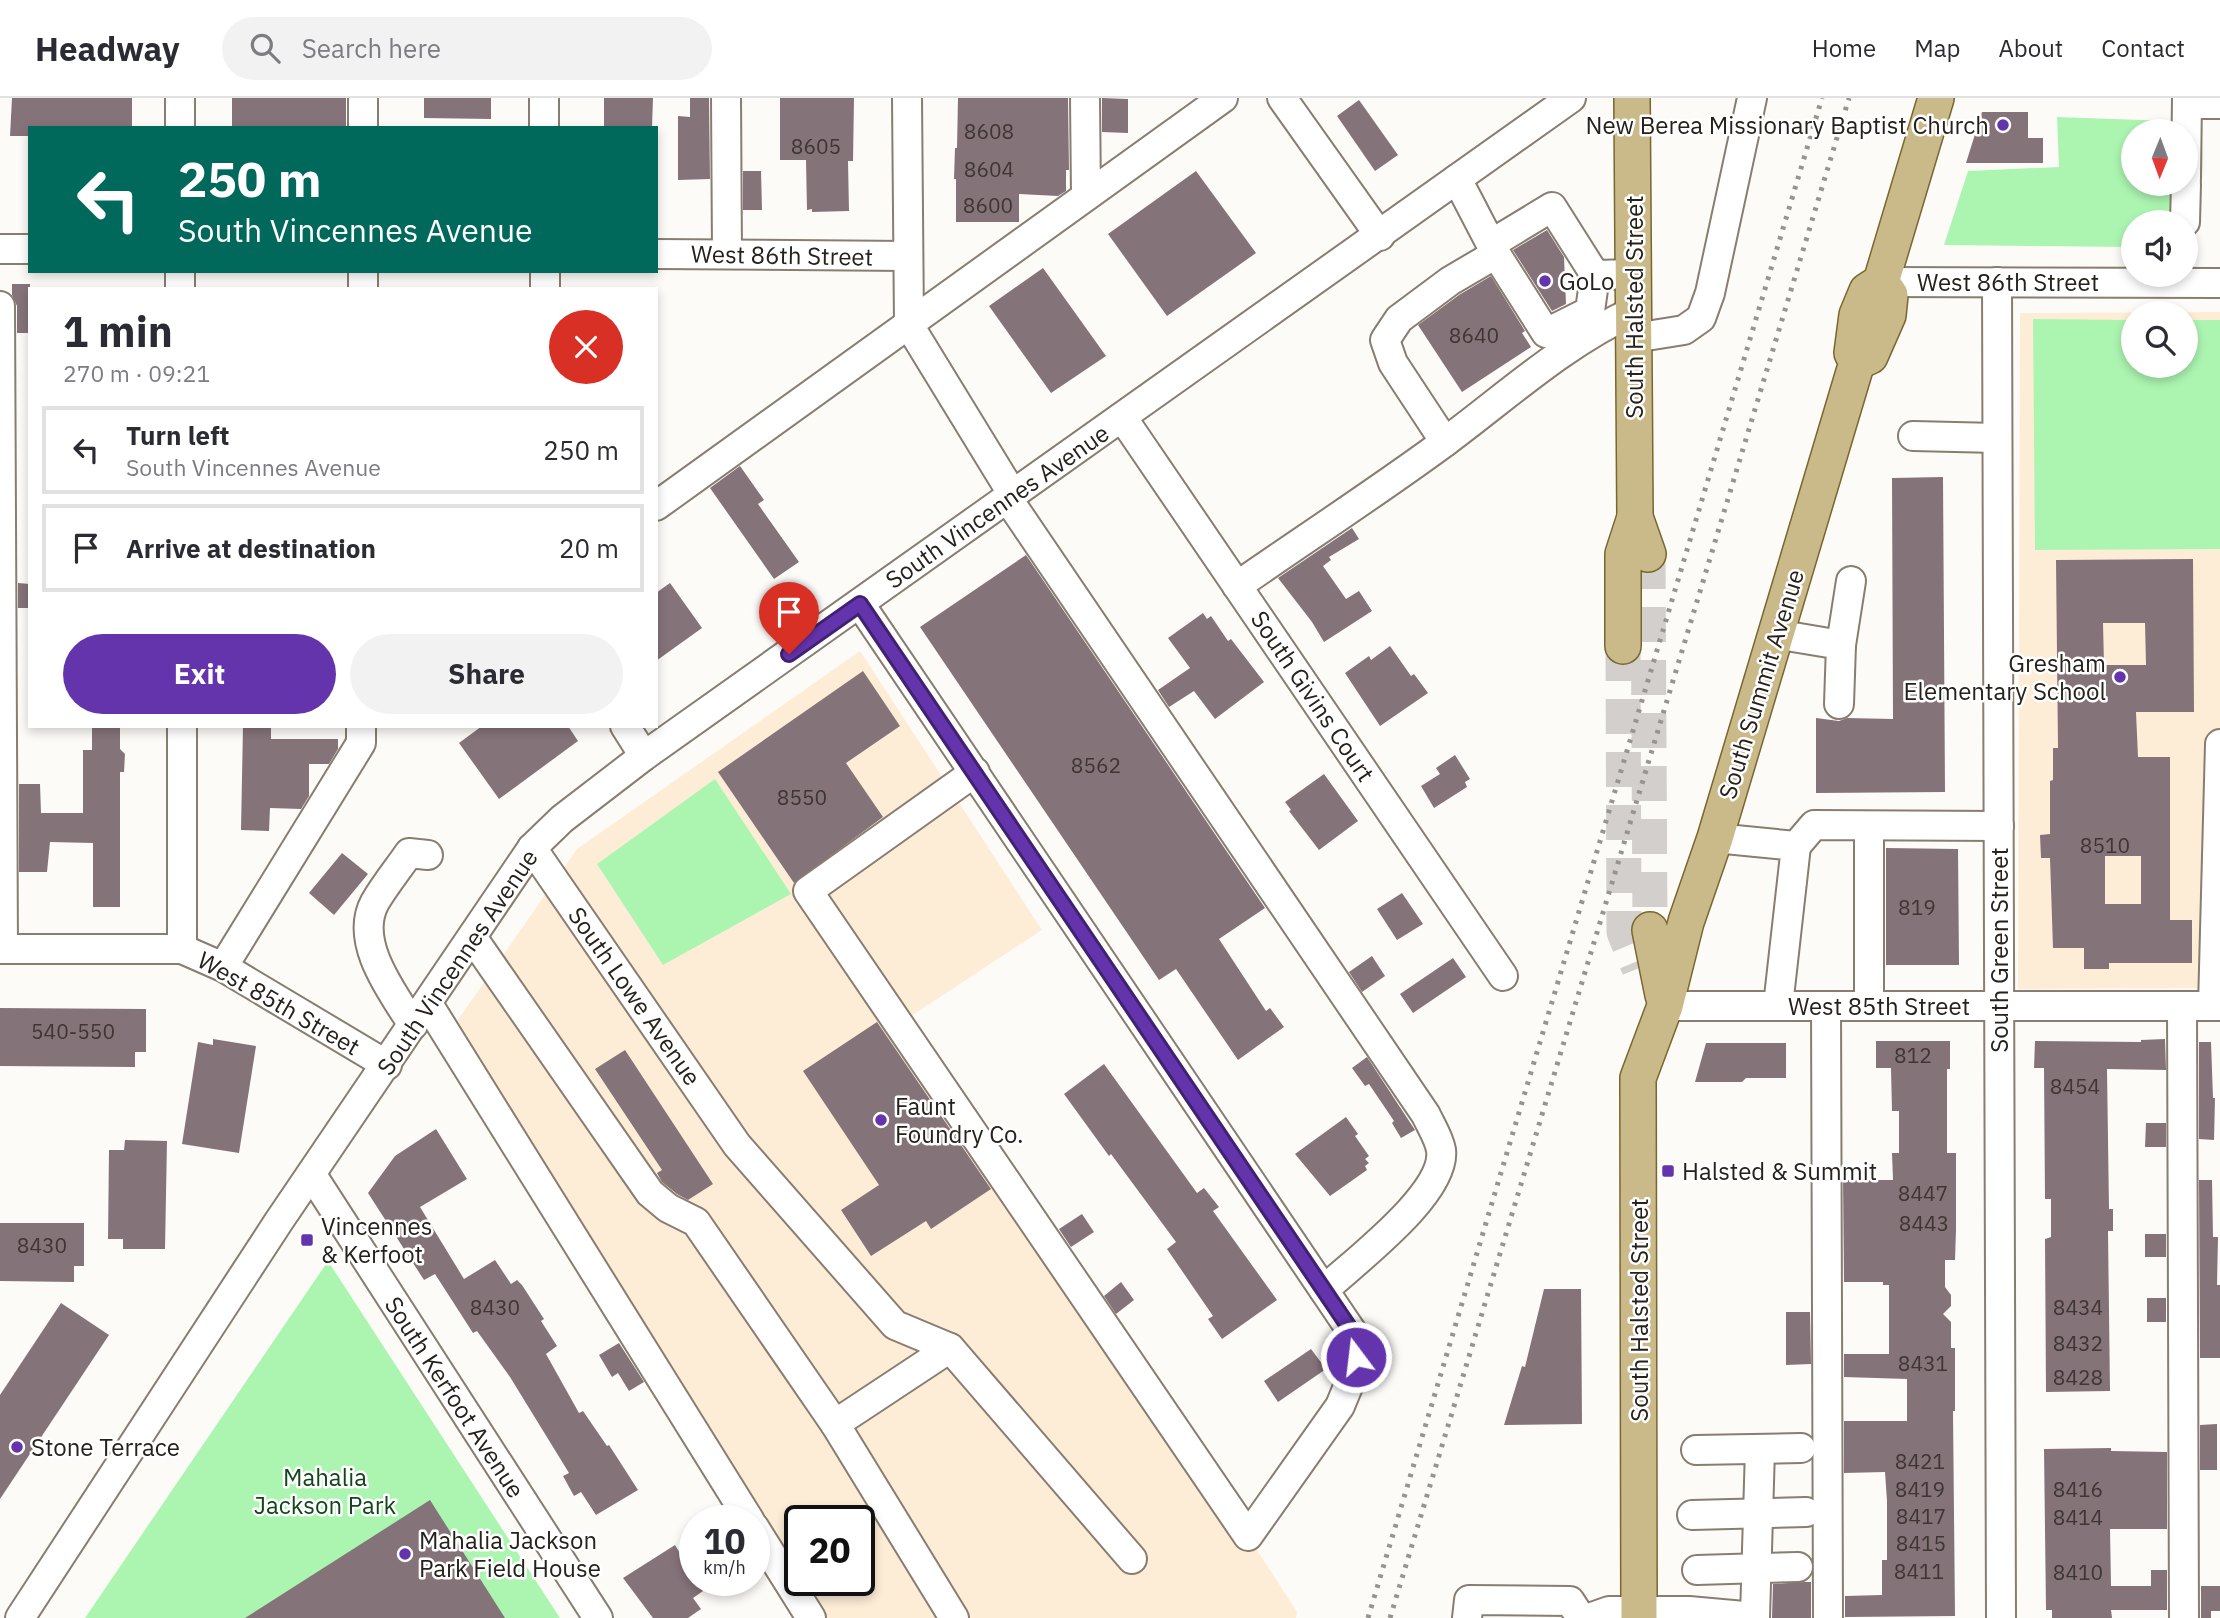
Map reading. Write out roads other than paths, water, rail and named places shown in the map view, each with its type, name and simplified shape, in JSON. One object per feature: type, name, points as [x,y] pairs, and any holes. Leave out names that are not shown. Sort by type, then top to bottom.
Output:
[{"type":"main road","name":"South Halsted Street","points":[[1623,646],[1623,554],[1635,517],[1632,98]]},
{"type":"main road","name":"South Summit Avenue","points":[[1665,1006],[1686,922],[1715,838],[1857,362],[1852,353],[1857,315],[1867,292],[1881,282],[1936,98]]},
{"type":"main road","name":"South Halsted Street","points":[[1635,517],[1648,554]]},
{"type":"main road","points":[[1650,930],[1665,1006]]},
{"type":"main road","points":[[1639,968],[1665,1006]]},
{"type":"main road","name":"South Halsted Street","points":[[1639,1614],[1638,1078],[1665,1006]]},
{"type":"street","points":[[180,98],[180,126]]},
{"type":"street","points":[[363,98],[363,126]]},
{"type":"street","points":[[544,98],[544,126]]},
{"type":"street","points":[[726,98],[727,254]]},
{"type":"street","points":[[907,98],[909,325],[1011,497],[1426,1115],[1436,1136],[1441,1151],[1439,1167],[1429,1189],[1413,1209],[1324,1290]]},
{"type":"street","points":[[1085,98],[1086,196]]},
{"type":"street","points":[[658,505],[1223,98]]},
{"type":"street","points":[[1282,98],[1380,236]]},
{"type":"street","name":"South Vincennes Avenue","points":[[20,1618],[279,1221],[532,848],[562,819],[644,756],[1571,98]]},
{"type":"street","points":[[1237,586],[1445,442],[1529,375],[1603,326],[1634,324],[1685,330],[1701,318],[1710,293],[1752,98]]},
{"type":"street","points":[[2187,119],[2187,101],[2220,104]]},
{"type":"street","points":[[1445,442],[1393,363],[1385,341],[1399,319],[1450,281],[1494,249],[1552,207],[1595,275],[1590,311],[1546,333],[1494,249],[1457,180]]},
{"type":"street","points":[[0,248],[28,249]]},
{"type":"street","name":"West 86th Street","points":[[658,254],[908,256]]},
{"type":"street","points":[[1595,275],[1633,274]]},
{"type":"street","name":"West 86th Street","points":[[1881,282],[2121,280]]},
{"type":"street","name":"West 86th Street","points":[[2198,281],[2220,283]]},
{"type":"street","name":"South Green Street","points":[[1997,282],[2001,1618]]},
{"type":"street","points":[[0,306],[2,949]]},
{"type":"street","name":"South Givins Court","points":[[1122,417],[1503,976]]},
{"type":"street","points":[[1913,436],[1997,439]]},
{"type":"street","points":[[1839,704],[1842,645],[1851,581]]},
{"type":"street","points":[[860,604],[975,772],[1359,1342],[1354,1372],[1340,1405],[1248,1536],[808,891],[975,772]]},
{"type":"street","points":[[1775,634],[1842,645]]},
{"type":"street","points":[[182,728],[182,949]]},
{"type":"street","points":[[223,967],[361,743],[361,728]]},
{"type":"street","points":[[626,728],[644,756]]},
{"type":"street","points":[[2217,1006],[2220,744]]},
{"type":"street","points":[[1778,1006],[1796,846],[1814,825],[1999,826]]},
{"type":"street","points":[[1869,827],[1869,1006]]},
{"type":"street","points":[[1715,838],[1796,846]]},
{"type":"street","name":"South Lowe Avenue","points":[[532,848],[737,1145],[895,1325],[950,1348]]},
{"type":"street","points":[[428,855],[409,853],[374,904],[369,927],[373,954],[382,976],[421,1014],[740,1505]]},
{"type":"street","points":[[472,937],[650,1193],[668,1208],[696,1222],[835,1424],[954,1618]]},
{"type":"street","name":"West 85th Street","points":[[2,949],[182,949],[223,967],[387,1065]]},
{"type":"street","name":"West 85th Street","points":[[1665,1006],[2217,1006]]},
{"type":"street","points":[[1826,1006],[1828,1618]]},
{"type":"street","points":[[2182,1006],[2184,1618]]},
{"type":"street","name":"South Kerfoot Avenue","points":[[312,1175],[598,1618]]},
{"type":"street","points":[[835,1424],[950,1348],[1132,1559]]},
{"type":"street","points":[[1696,1450],[1801,1448]]},
{"type":"street","points":[[1590,1618],[1609,1611],[1639,1614],[1689,1611],[1755,1616],[1760,1449]]},
{"type":"street","points":[[1692,1515],[1806,1512]]},
{"type":"street","points":[[770,1553],[811,1618]]},
{"type":"street","points":[[1697,1570],[1798,1567]]},
{"type":"street","points":[[1466,1618],[1469,1600],[1481,1600],[1570,1601],[1581,1618]]},
{"type":"tunnel","points":[[1648,554],[1650,930]]},
{"type":"tunnel","points":[[1623,646],[1624,932],[1639,968]]},
{"type":"railway","points":[[1368,1618],[1822,98]]},
{"type":"railway","points":[[1390,1618],[1849,98]]},
{"type":"place","name":"New Berea Missionary Baptist Church","points":[[2003,125]]},
{"type":"place","name":"GoLo","points":[[1545,281]]},
{"type":"place","name":"Gresham Elementary School","points":[[2120,677]]},
{"type":"place","name":"Faunt Foundry Co.","points":[[881,1120]]},
{"type":"place","name":"Halsted & Summit","points":[[1668,1171]]},
{"type":"place","name":"Vincennes & Kerfoot","points":[[307,1240]]},
{"type":"place","name":"Stone Terrace","points":[[17,1447]]},
{"type":"place","name":"Mahalia Jackson Park Field House","points":[[405,1554]]},
{"type":"park label","name":"Mahalia Jackson Park","points":[[325,1491]]}]
